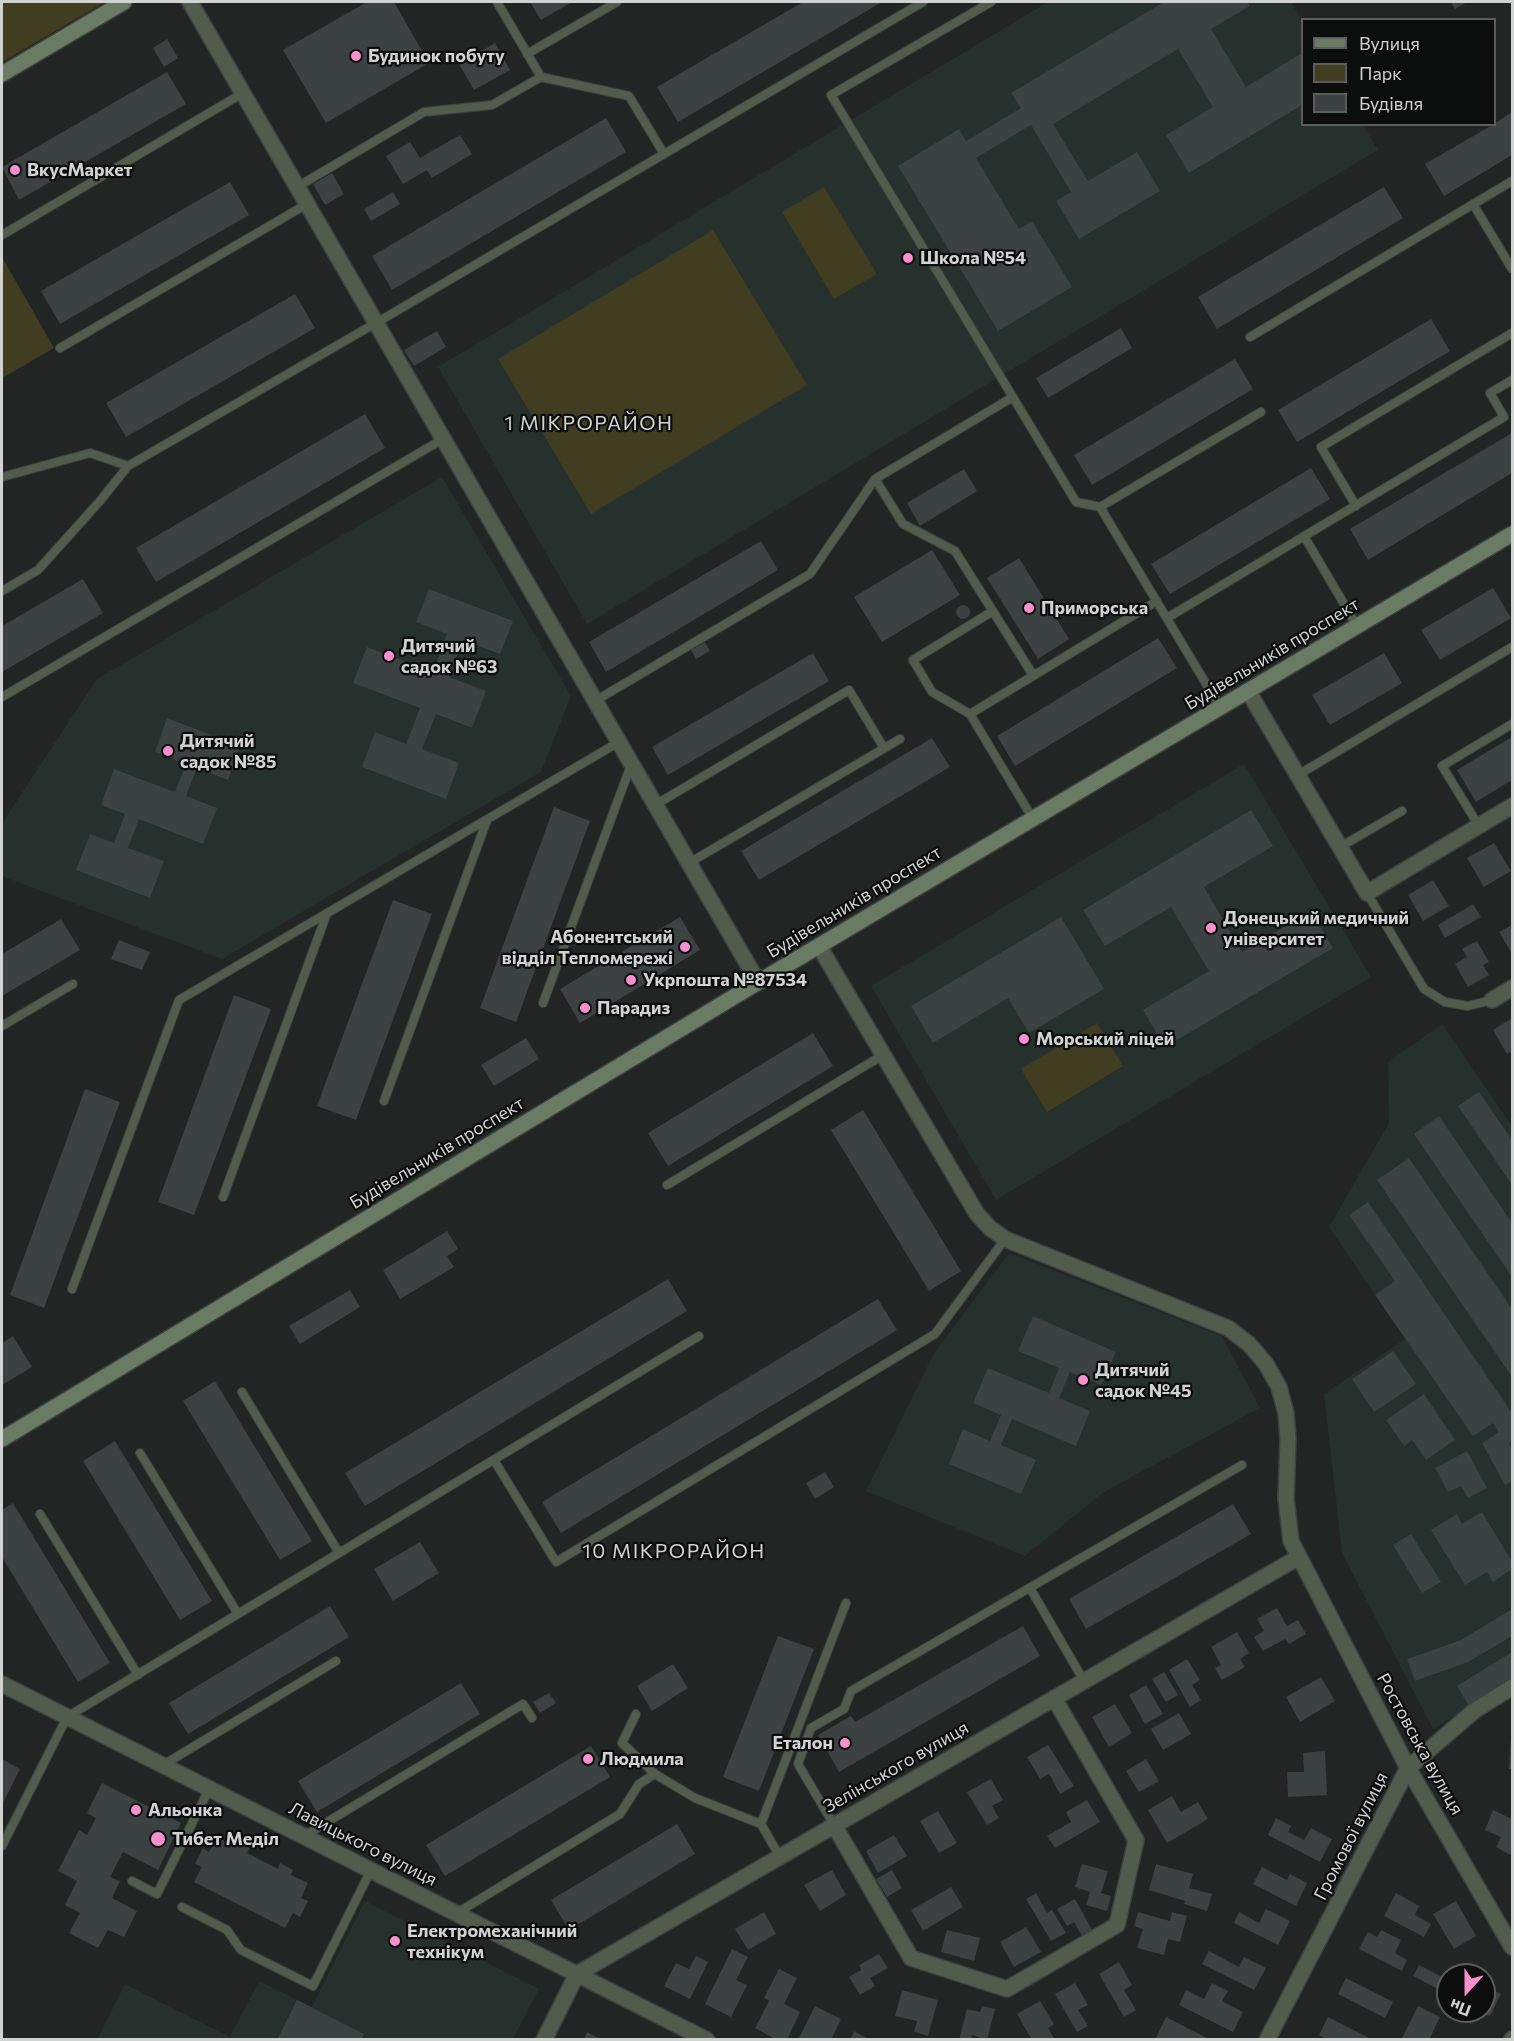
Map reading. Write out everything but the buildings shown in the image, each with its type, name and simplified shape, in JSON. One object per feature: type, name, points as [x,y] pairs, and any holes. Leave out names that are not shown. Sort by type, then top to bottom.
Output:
[{"type":"main road","points":[[2,74],[124,2]]},
{"type":"main road","name":"Будівельників проспект","points":[[2,1439],[758,982],[1512,534]]},
{"type":"street","points":[[190,2],[758,982]]},
{"type":"street","points":[[1248,691],[1367,893],[1512,806]]},
{"type":"street","name":"Ростовська вулиця","points":[[819,946],[977,1214],[990,1228],[1005,1239],[1228,1328],[1249,1344],[1266,1364],[1279,1387],[1286,1413],[1287,1520],[1291,1541],[1408,1768],[1512,1947]]},
{"type":"street","points":[[1492,1000],[1512,988]]},
{"type":"street","name":"Зелінського вулиця","points":[[577,1974],[1299,1557]]},
{"type":"street","name":"Лавицького вулиця","points":[[2,1684],[707,2040]]},
{"type":"street","name":"Громової вулиця","points":[[1267,2040],[1408,1768],[1474,1711],[1512,1687]]},
{"type":"street","points":[[834,1825],[911,1958],[1007,1989],[1117,1925],[1136,1840],[1054,1698]]},
{"type":"street","points":[[544,2040],[577,1974]]},
{"type":"lane","points":[[497,2],[541,77]]},
{"type":"lane","points":[[527,54],[617,2]]},
{"type":"lane","points":[[2,591],[38,570],[129,466],[922,2]]},
{"type":"lane","points":[[991,2],[831,95],[1076,502],[1100,507],[1261,412]]},
{"type":"lane","points":[[297,187],[424,112],[492,105],[541,77],[629,96],[664,154]]},
{"type":"lane","points":[[2,235],[243,93]]},
{"type":"lane","points":[[1250,336],[1512,181]]},
{"type":"lane","points":[[60,348],[307,204]]},
{"type":"lane","points":[[1473,204],[1512,269]]},
{"type":"lane","points":[[1356,506],[1321,447],[1512,333]]},
{"type":"lane","points":[[1167,618],[1504,417],[1490,393],[1512,380]]},
{"type":"lane","points":[[595,700],[810,573],[875,479],[1013,397]]},
{"type":"lane","points":[[2,697],[443,439]]},
{"type":"lane","points":[[2,477],[90,453],[129,466]]},
{"type":"lane","points":[[875,479],[903,524],[956,551],[1033,675]]},
{"type":"lane","points":[[1100,507],[1220,707]]},
{"type":"lane","points":[[1305,536],[1357,626]]},
{"type":"lane","points":[[970,714],[1157,601]]},
{"type":"lane","points":[[993,611],[913,660],[932,692],[970,714],[1033,819]]},
{"type":"lane","points":[[1298,775],[1512,647]]},
{"type":"lane","points":[[655,805],[849,690],[884,748]]},
{"type":"lane","points":[[1479,826],[1442,766],[1512,724]]},
{"type":"lane","points":[[689,863],[900,739]]},
{"type":"lane","points":[[72,1288],[179,1000],[619,742]]},
{"type":"lane","points":[[543,1003],[631,763]]},
{"type":"lane","points":[[1340,847],[1402,811]]},
{"type":"lane","points":[[384,1101],[487,820]]},
{"type":"lane","points":[[1367,893],[1424,989],[1444,1002],[1468,1006],[1492,1000]]},
{"type":"lane","points":[[223,1197],[327,913]]},
{"type":"lane","points":[[2,1026],[73,984]]},
{"type":"lane","points":[[667,1185],[883,1055]]},
{"type":"lane","points":[[494,1460],[556,1562],[935,1334],[1005,1239]]},
{"type":"lane","points":[[2,1846],[67,1717],[699,1336]]},
{"type":"lane","points":[[242,1392],[339,1553]]},
{"type":"lane","points":[[140,1454],[238,1614]]},
{"type":"lane","points":[[834,1825],[798,1764],[811,1728],[844,1709],[851,1691],[1242,1466]]},
{"type":"lane","points":[[40,1514],[138,1675]]},
{"type":"lane","points":[[1030,1588],[1084,1681]]},
{"type":"lane","points":[[761,1824],[846,1603]]},
{"type":"lane","points":[[163,1766],[336,1661]]},
{"type":"lane","points":[[304,1836],[523,1704],[532,1718]]},
{"type":"lane","points":[[636,1714],[622,1743],[655,1774],[695,1798],[761,1824],[780,1857]]},
{"type":"lane","points":[[457,1913],[620,1814],[639,1784],[655,1774]]},
{"type":"lane","points":[[132,1881],[157,1894],[209,1789]]},
{"type":"lane","points":[[182,1907],[227,1930],[241,1950],[313,1986],[371,1870]]},
{"type":"shaded area","name":"Школа №54","points":[[1048,2],[1291,2],[1301,19],[1301,126],[1364,126],[1378,150],[587,624],[438,367]]},
{"type":"shaded area","points":[[442,477],[571,696],[541,772],[222,959],[2,876],[2,823],[97,679]]},
{"type":"shaded area","points":[[1244,764],[1371,977],[996,1200],[871,986]]},
{"type":"shaded area","points":[[1442,1024],[1512,1126],[1512,1681],[1433,1729],[1342,1553],[1324,1394],[1405,1339],[1329,1227],[1389,1123],[1388,1062]]},
{"type":"shaded area","name":"Дитячий садок №45","points":[[1009,1253],[1222,1336],[1260,1408],[1104,1492],[1025,1556],[866,1491],[934,1353]]},
{"type":"shaded area","name":"Електромеханічний технікум","points":[[365,1901],[539,1989],[513,2039],[97,2040],[125,1984],[230,2037],[259,1981],[312,2007]]},
{"type":"green space","points":[[2,2],[105,2],[2,62]]},
{"type":"green space","points":[[824,187],[877,274],[834,299],[782,212]]},
{"type":"green space","points":[[713,230],[807,385],[591,514],[498,359]]},
{"type":"green space","points":[[2,257],[54,348],[2,378]]},
{"type":"green space","points":[[1097,1023],[1123,1066],[1047,1112],[1021,1069]]},
{"type":"place","name":"Будинок побуту","points":[[356,56]]},
{"type":"place","name":"ВкусМаркет","points":[[15,170]]},
{"type":"place","name":"Школа №54","points":[[908,258]]},
{"type":"place","name":"Приморська","points":[[1029,608]]},
{"type":"place","name":"Дитячий садок №63","points":[[389,656]]},
{"type":"place","name":"Дитячий садок №85","points":[[168,751]]},
{"type":"place","name":"Донецький медичний університет","points":[[1211,928]]},
{"type":"place","name":"Абонентський відділ Тепломережі","points":[[685,947]]},
{"type":"place","name":"Укрпошта №87534","points":[[631,980]]},
{"type":"place","name":"Парадиз","points":[[585,1008]]},
{"type":"place","name":"Морський ліцей","points":[[1024,1039]]},
{"type":"place","name":"Дитячий садок №45","points":[[1083,1380]]},
{"type":"place","name":"Еталон","points":[[845,1743]]},
{"type":"place","name":"Людмила","points":[[588,1759]]},
{"type":"place","name":"Альонка","points":[[136,1810]]},
{"type":"place","name":"Тибет Меділ","points":[[158,1839]]},
{"type":"place","name":"Електромеханічний технікум","points":[[395,1941]]},
{"type":"district","name":"1 МІКРОРАЙОН","points":[[589,423]]},
{"type":"district","name":"10 МІКРОРАЙОН","points":[[674,1551]]}]
